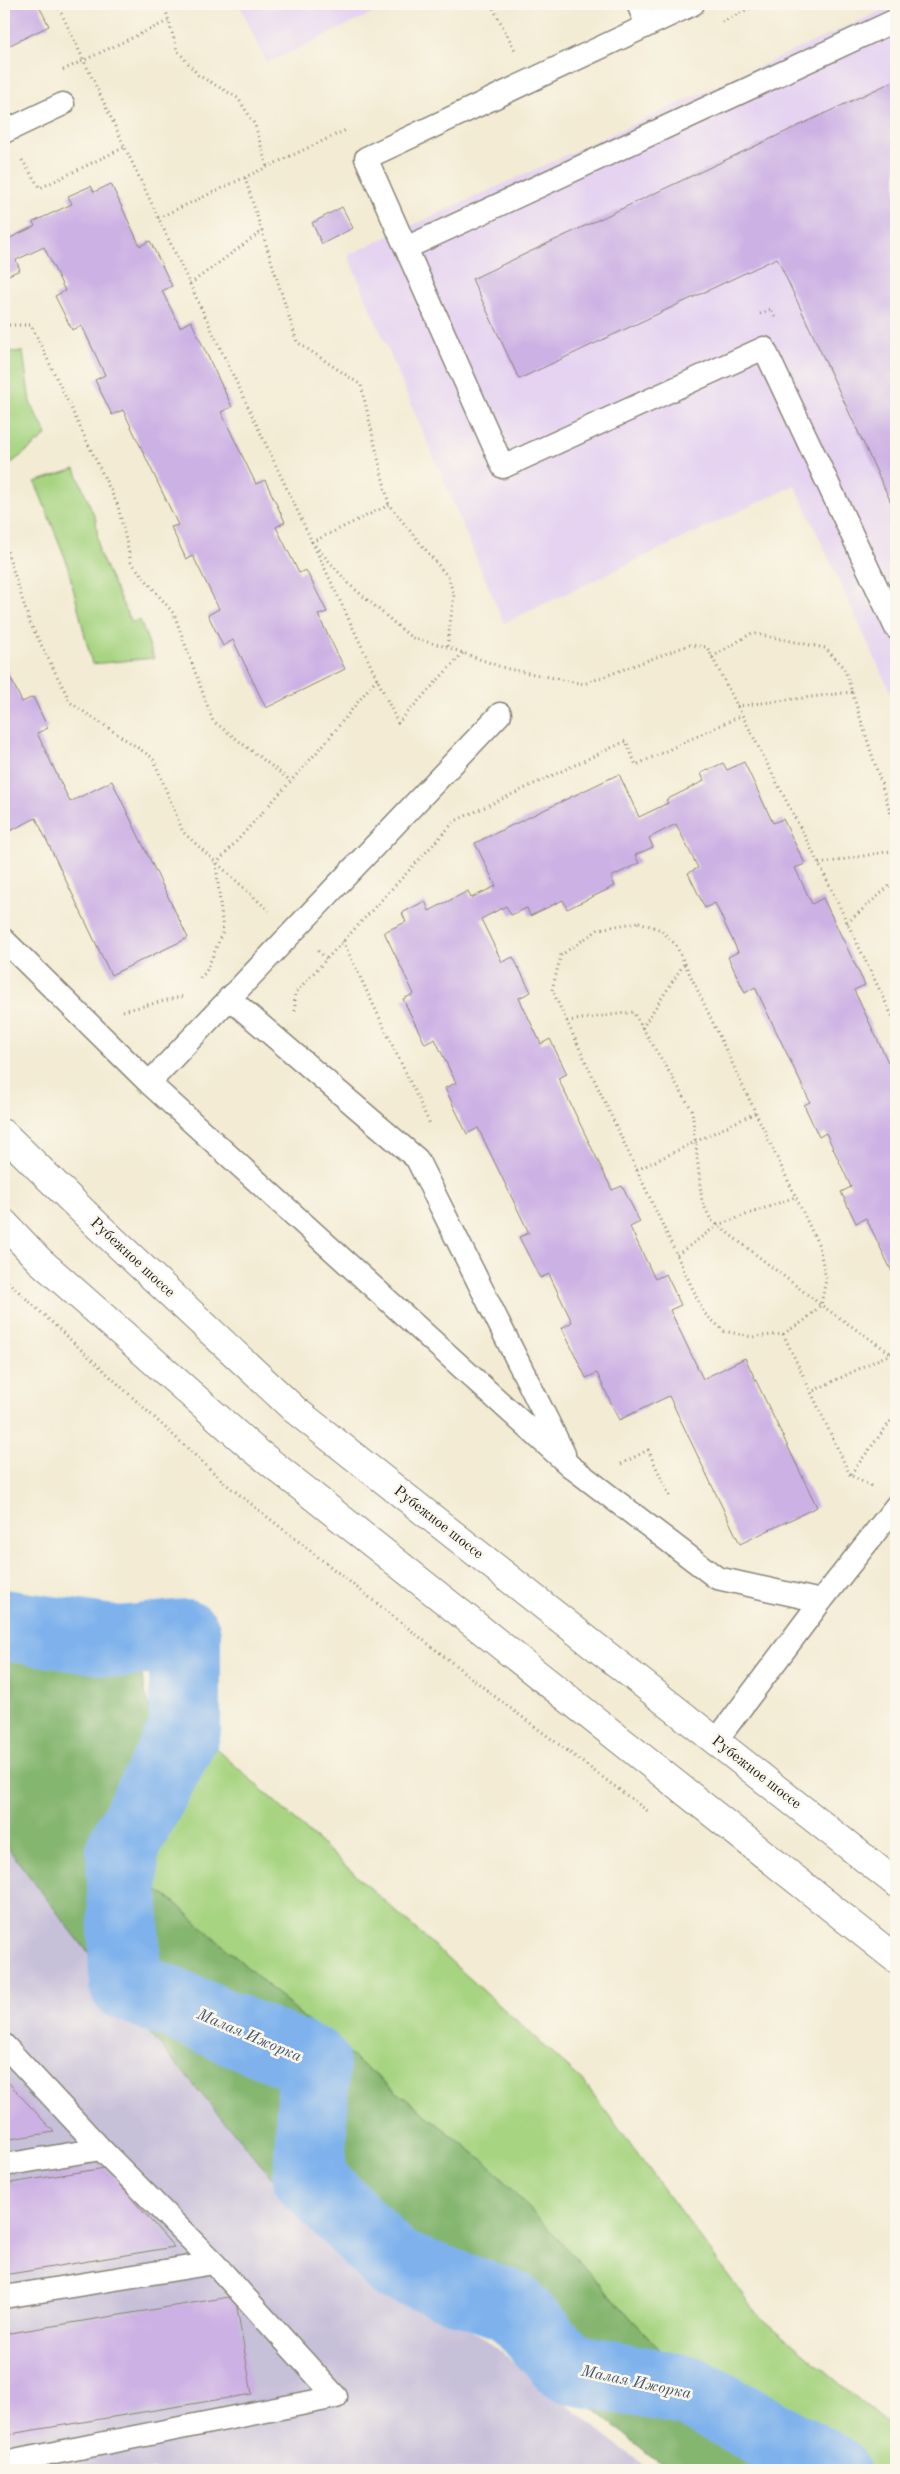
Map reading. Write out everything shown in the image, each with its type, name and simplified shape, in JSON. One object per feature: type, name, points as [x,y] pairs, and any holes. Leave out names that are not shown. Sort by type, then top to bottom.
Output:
[{"type":"main road","name":"Рубежное шоссе","points":[[4,1134],[97,1225],[295,1410],[896,1883]]},
{"type":"main road","points":[[4,1223],[39,1260],[251,1448],[896,1959]]},
{"type":"lane","points":[[638,4],[647,25]]},
{"type":"lane","points":[[693,4],[530,79],[366,158],[503,467],[764,348],[896,628]]},
{"type":"lane","points":[[406,248],[896,20]]},
{"type":"lane","points":[[4,132],[63,104]]},
{"type":"lane","points":[[149,1083],[500,714]]},
{"type":"lane","points":[[4,940],[149,1083],[570,1466],[717,1578],[821,1601]]},
{"type":"lane","points":[[229,998],[417,1159],[570,1466]]},
{"type":"lane","points":[[716,1741],[821,1601],[896,1506]]},
{"type":"lane","points":[[4,2045],[101,2149],[214,2263],[336,2397],[18,2464]]},
{"type":"lane","points":[[4,2165],[101,2149]]},
{"type":"lane","points":[[4,2297],[214,2263]]},
{"type":"path","points":[[57,4],[398,723],[463,653]]},
{"type":"path","points":[[164,4],[177,50],[198,76],[238,98],[255,125],[266,167]]},
{"type":"path","points":[[491,4],[530,79]]},
{"type":"path","points":[[715,25],[760,4]]},
{"type":"path","points":[[84,61],[168,21]]},
{"type":"path","points":[[17,163],[23,160],[40,188],[125,147]]},
{"type":"path","points":[[245,178],[297,342],[361,385],[389,505],[448,577],[454,595],[447,647]]},
{"type":"path","points":[[190,284],[262,230]]},
{"type":"path","points":[[753,317],[771,309],[775,318]]},
{"type":"path","points":[[4,325],[31,325],[118,506],[130,562],[174,614],[213,721],[291,781]]},
{"type":"path","points":[[312,542],[389,505]]},
{"type":"path","points":[[4,542],[30,623],[71,703],[153,758],[183,832],[216,864],[223,931],[206,972],[194,984]]},
{"type":"path","points":[[312,542],[350,585],[412,638],[447,647],[504,668],[584,684],[689,645],[707,647],[819,864],[896,1024]]},
{"type":"path","points":[[712,656],[752,634],[825,648],[844,666],[896,830]]},
{"type":"path","points":[[216,864],[326,742],[377,678]]},
{"type":"path","points":[[737,706],[852,692]]},
{"type":"path","points":[[294,1017],[295,993],[455,821],[626,741],[636,765],[742,715]]},
{"type":"path","points":[[819,864],[896,850]]},
{"type":"path","points":[[848,923],[896,880]]},
{"type":"path","points":[[639,922],[661,930],[676,945],[684,964],[819,1246],[826,1279],[821,1305],[804,1321],[783,1334],[752,1337],[724,1331],[704,1313],[552,990],[561,955],[599,929],[639,922]]},
{"type":"path","points":[[343,941],[431,1127]]},
{"type":"path","points":[[642,1028],[684,964]]},
{"type":"path","points":[[115,1013],[183,997],[189,991]]},
{"type":"path","points":[[567,1021],[633,1012],[692,1110],[702,1202],[711,1220],[821,1305],[896,1357]]},
{"type":"path","points":[[637,1170],[756,1113]]},
{"type":"path","points":[[677,1255],[718,1225],[795,1197]]},
{"type":"path","points":[[783,1334],[850,1475],[879,1490]]},
{"type":"path","points":[[811,1392],[896,1351]]},
{"type":"path","points":[[850,1475],[896,1414]]},
{"type":"path","points":[[613,1468],[648,1450],[672,1501]]},
{"type":"shaded area","points":[[239,4],[392,4],[267,63]]},
{"type":"shaded area","points":[[896,4],[896,704],[795,485],[504,623],[348,255]]},
{"type":"shaded area","points":[[4,1823],[256,2142],[371,2268],[485,2339],[649,2470],[4,2470]]},
{"type":"green space","points":[[4,351],[23,352],[30,402],[47,435],[4,469]]},
{"type":"green space","points":[[75,469],[96,520],[99,553],[131,622],[140,620],[154,658],[92,664],[66,560],[35,482]]},
{"type":"green space","points":[[4,1651],[138,1657],[155,1738],[104,1855],[173,1901],[313,2026],[487,2163],[772,2470],[668,2470],[557,2379],[473,2316],[378,2265],[279,2186],[148,2031],[4,1843]]},
{"type":"green space","points":[[155,1738],[207,1740],[584,2082],[757,2314],[896,2431],[896,2470],[772,2470],[487,2163],[313,2026],[173,1901],[104,1855]]},
{"type":"building","points":[[4,4],[38,4],[49,26],[4,48]]},
{"type":"building","points":[[896,80],[896,513],[777,258],[519,379],[472,279]]},
{"type":"building","points":[[111,184],[140,246],[150,241],[172,286],[162,291],[180,327],[191,321],[232,407],[221,412],[256,484],[265,480],[285,522],[276,527],[299,573],[306,570],[327,612],[318,615],[345,669],[266,708],[233,640],[223,646],[208,615],[219,609],[193,556],[186,559],[171,527],[178,525],[123,410],[112,415],[95,380],[105,375],[82,326],[72,330],[55,296],[65,291],[44,247],[16,260],[20,270],[4,277],[4,234],[6,240],[35,226],[33,222],[72,204],[68,196],[91,186],[94,192]]},
{"type":"building","points":[[342,207],[353,228],[322,244],[312,223]]},
{"type":"building","points":[[4,664],[22,702],[33,697],[48,728],[37,733],[70,802],[112,781],[188,938],[111,975],[36,818],[4,834]]},
{"type":"building","points":[[744,762],[773,823],[783,819],[805,864],[795,868],[812,904],[823,898],[865,985],[854,990],[888,1062],[896,1058],[896,1280],[866,1218],[856,1223],[841,1192],[851,1187],[826,1133],[819,1137],[804,1105],[810,1102],[755,987],[745,993],[728,957],[738,952],[715,903],[705,908],[688,873],[698,868],[676,824],[649,838],[653,847],[635,855],[639,863],[611,877],[615,886],[567,909],[563,900],[530,916],[527,908],[511,915],[506,906],[481,919],[502,962],[513,957],[531,992],[519,998],[541,1044],[550,1039],[567,1074],[558,1078],[612,1190],[622,1186],[640,1222],[630,1227],[655,1279],[666,1274],[681,1305],[670,1310],[703,1379],[745,1358],[817,1507],[740,1544],[669,1396],[619,1420],[597,1373],[586,1378],[562,1328],[572,1322],[549,1274],[540,1278],[519,1237],[529,1233],[478,1128],[467,1134],[445,1088],[456,1083],[435,1039],[425,1044],[403,999],[414,994],[384,932],[406,922],[402,913],[425,901],[429,911],[468,891],[471,898],[496,886],[475,843],[619,774],[639,817],[668,803],[666,800],[704,781],[701,773],[723,763],[727,770]]},
{"type":"building","points":[[4,2078],[54,2132],[4,2140]]},
{"type":"building","points":[[105,2168],[174,2247],[4,2275],[4,2184]]},
{"type":"building","points":[[235,2296],[252,2394],[4,2435],[4,2334]]},
{"type":"waterway","name":"Малая Ижорка","points":[[4,1625],[120,1642],[185,1635],[185,1730],[122,1849],[125,1984],[314,2063],[309,2178],[395,2265],[511,2306],[569,2368],[689,2391],[833,2470]]}]
